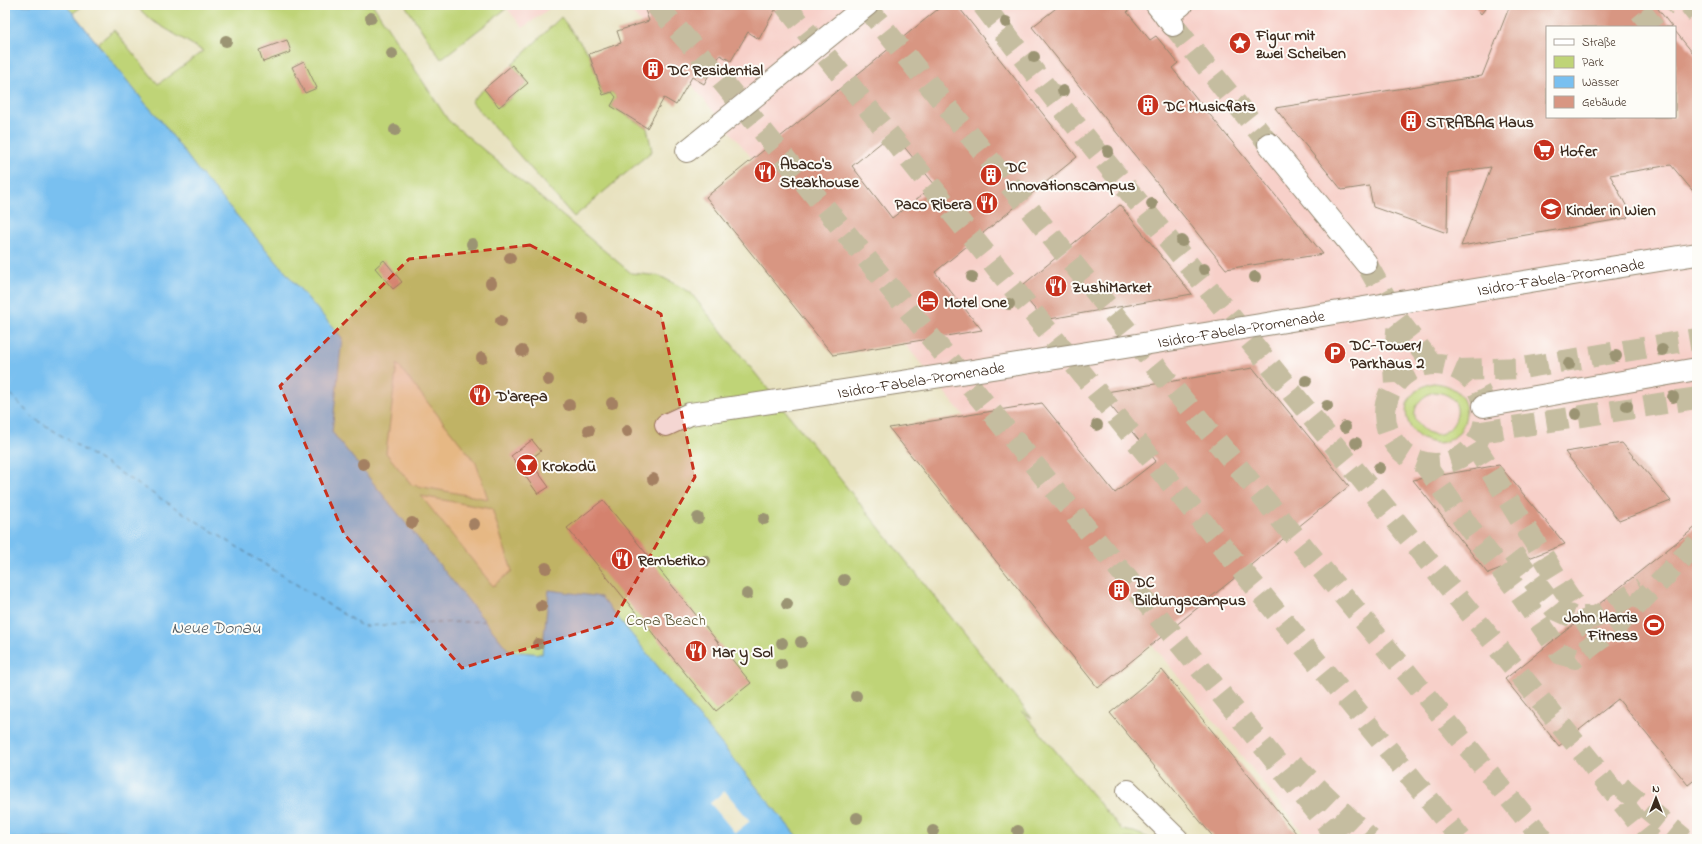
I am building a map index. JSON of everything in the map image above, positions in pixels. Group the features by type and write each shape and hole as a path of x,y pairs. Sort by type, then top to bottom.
{"street":[{"path":"687,151 866,5"},
{"path":"1269,144 1366,263"},
{"name":"Isidro-Fabela-Promenade","path":"666,425 690,414 1222,332 1385,304 1697,254"},
{"path":"1484,406 1697,369"},
{"path":"1128,791 1177,839"}],"highlighted area":[{"path":"530,245 661,314 695,477 612,623 462,668 344,534 280,386 409,259"}],"shaded area":[{"path":"504,5 554,5 523,28"},
{"path":"626,5 1697,5 1697,839 1308,839 1168,664"}],"green space":[{"path":"65,5 84,5 73,13"},
{"name":"Copa Beach","path":"135,5 373,5 448,120 631,273 660,276 690,292 1032,718 1022,711 1122,830 1134,832 1151,839 573,839 98,43 114,30 158,84 203,51 151,20"},
{"path":"405,5 504,5 507,8 441,59"},
{"path":"561,17 589,54 603,95 612,92 616,97 611,106 647,128 652,151 574,217 471,101 484,89 500,107 528,83 512,65"},
{"path":"1433,383 1450,387 1461,396 1465,407 1465,419 1460,431 1451,439 1439,443 1425,440 1416,434 1410,426 1406,411 1407,404 1414,393 1426,385","holes":["1434,392 1448,396 1455,403 1457,412 1455,421 1449,429 1441,434 1431,434 1417,422 1415,417 1417,406 1424,397"]}],"sand":[{"path":"397,364 476,463 488,499 412,485 386,453"},
{"path":"421,496 492,509 512,571 493,586"}],"water":[{"name":"Neue Donau","path":"5,5 65,5 159,118 197,169 342,338 332,432 509,651 542,654 549,590 601,597 799,839 5,839"}],"pier":[{"path":"725,791 750,821 735,833 710,803"}],"building":[{"name":"DC Residential","path":"660,5 794,5 787,17 775,10 759,39 748,32 731,61 720,55 704,84 692,77 676,105 664,98 647,128 611,106 616,97 612,92 603,95 589,54 621,43 617,31 649,21 645,10"},
{"name":"DC Innovationscampus","path":"943,5 957,5 1077,157 935,272 982,330 833,355 706,197","holes":["893,133 935,185 892,218 852,166"]},
{"name":"DC Musicflats","path":"1060,5 1131,5 1133,7 1127,12 1150,40 1156,36 1178,63 1172,68 1323,254 1226,269 1032,27"},
{"path":"1474,5 1488,5 1481,14"},
{"name":"STRABAG Haus","path":"1510,5 1655,5 1671,26 1546,26 1546,118 1676,118 1676,32 1697,58 1697,196 1671,165 1610,175 1629,211 1627,218 1461,246 1491,167 1448,173 1447,233 1373,207 1369,186 1342,190 1275,108 1482,76"},
{"path":"287,40 291,52 263,62 259,50"},
{"path":"304,61 317,88 305,93 292,67"},
{"path":"512,65 528,83 499,107 484,89"},
{"name":"DC Innovationscampus","path":"1120,205 1192,294 1044,320 1018,289"},
{"path":"384,260 402,282 393,289 375,268"},
{"name":"DC Bildungscampus","path":"1253,368 1349,486 1098,688 889,428 1042,403 1115,493 1156,461 1100,393"},
{"path":"532,440 541,451 529,460 549,487 538,494 511,456"},
{"path":"1622,443 1671,501 1619,521 1565,452"},
{"path":"1499,465 1565,544 1488,574 1413,480"},
{"path":"603,500 751,683 716,711 567,528"},
{"path":"1697,526 1697,778 1688,785 1618,699 1559,746 1505,679"},
{"path":"1162,670 1301,839 1215,839 1110,713"}],"ferry route":[{"path":"5,388 32,417 362,626 485,621"}],"tunnel":[{"path":"656,5 709,65 1339,839"},
{"path":"785,5 1121,422 1461,839"},
{"path":"865,5 1169,383 1543,839"},
{"path":"983,5 1057,102 1651,839"},
{"path":"1640,26 1666,5"},
{"path":"1690,5 1697,14"},
{"path":"1173,25 1269,144"},
{"path":"1366,263 1398,320 1432,364"},
{"path":"1395,383 1394,367 1398,320"},
{"path":"1460,370 1522,368 1697,339"},
{"path":"1435,364 1454,368 1470,379 1481,395 1485,414 1481,433 1470,449 1454,460 1435,464 1416,460 1400,449 1389,433 1385,414 1389,395 1400,379 1416,368 1435,364"},
{"path":"1481,432 1697,398"},
{"path":"1474,444 1561,585 1599,641"},
{"path":"1423,462 1477,539 1520,594 1561,654 1575,658 1615,628 1697,543"},
{"path":"1513,554 1555,609 1573,617 1596,617 1642,588"},
{"path":"1293,764 1370,839"},
{"path":"1621,787 1684,839"}],"place":[{"name":"Figur mit zwei Scheiben","path":"1240,43"},
{"name":"DC Residential","path":"653,69"},
{"name":"DC Musicflats","path":"1148,105"},
{"name":"STRABAG Haus","path":"1411,121"},
{"name":"Hofer","path":"1544,150"},
{"name":"Abaco's Steakhouse","path":"765,172"},
{"name":"DC Innovationscampus","path":"991,175"},
{"name":"Paco Ribera","path":"987,203"},
{"name":"Kinder in Wien","path":"1551,209"},
{"name":"ZushiMarket","path":"1056,286"},
{"name":"Motel One","path":"928,301"},
{"name":"DC-Tower1 Parkhaus 2","path":"1335,353"},
{"name":"D'arepa","path":"480,395"},
{"name":"Krokodü","path":"527,465"},
{"name":"Rembetiko","path":"622,559"},
{"name":"DC Bildungscampus","path":"1119,590"},
{"name":"John Harris Fitness","path":"1654,625"},
{"name":"Mar y Sol","path":"696,651"}]}
